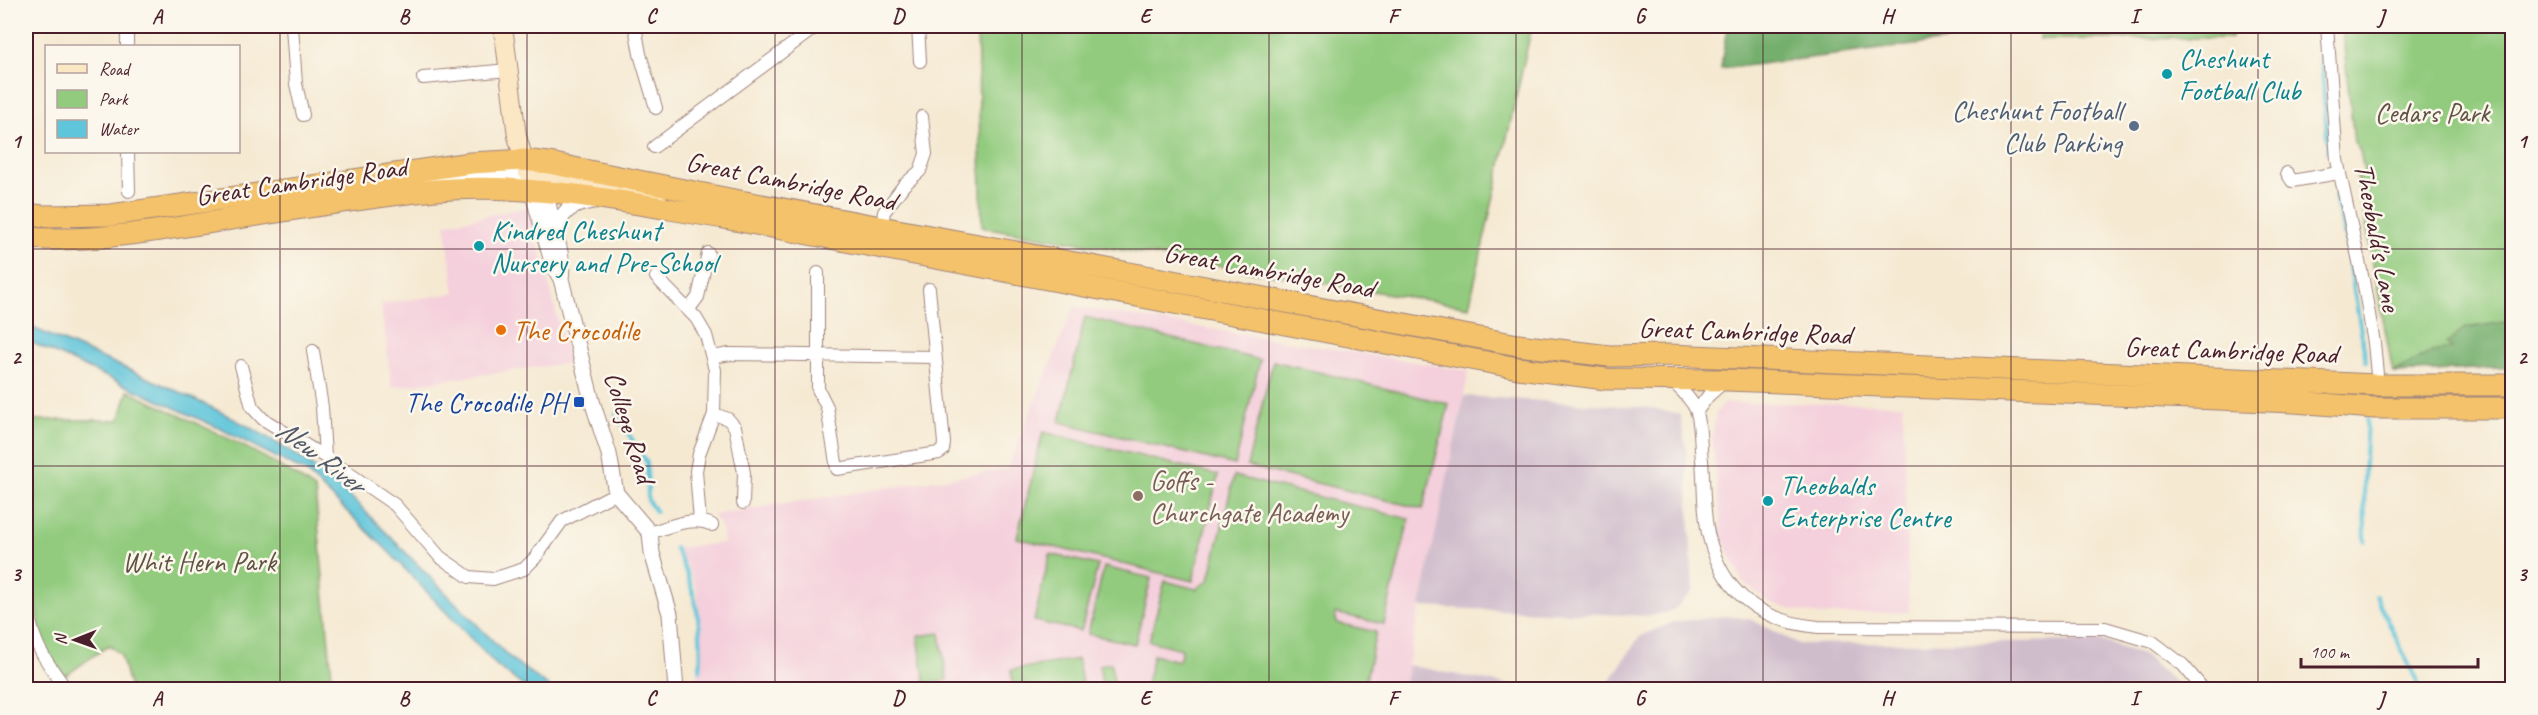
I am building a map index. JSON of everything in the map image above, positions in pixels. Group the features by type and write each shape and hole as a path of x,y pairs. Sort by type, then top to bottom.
{"highway":[{"name":"Great Cambridge Road","path":"26,214 111,215 471,163 534,176 882,226 1518,345 1609,356 1669,355 2378,385 2512,385"},
{"name":"Great Cambridge Road","path":"26,238 70,239 143,233 435,190 476,188 534,176 608,199 1518,368 1606,379 1726,380 2294,402 2375,408 2512,408"}],"main road":[{"name":"College Road","path":"503,26 515,117 524,131 534,176"},
{"path":"534,176 680,202 724,219"}],"street":[{"path":"127,26 128,45"},
{"path":"292,26 296,84 303,115"},
{"path":"635,26 640,54 656,108"},
{"path":"654,147 817,26"},
{"path":"918,26 920,61"},
{"name":"Theobald's Lane","path":"2327,26 2333,174 2363,280 2374,343 2378,385"},
{"path":"423,78 507,70"},
{"path":"882,226 884,212 904,184 920,171 926,154 922,117"},
{"path":"128,153 129,191"},
{"path":"2287,172 2292,181 2333,174"},
{"name":"College Road","path":"534,176 556,235 563,262 561,279"},
{"name":"College Road","path":"534,176 553,265 561,279 592,401 609,454 616,493 650,533"},
{"path":"556,235 561,216 570,207 608,199"},
{"path":"689,309 698,297 708,253"},
{"path":"818,273 818,389 827,407 837,469 939,453 943,450 929,289"},
{"path":"656,277 689,309 706,335 713,357 716,381 714,414 699,454 696,471 706,523 669,527 650,533 652,553 670,614 676,690"},
{"path":"313,351 322,407 325,457"},
{"path":"713,357 730,354 935,357"},
{"path":"241,366 252,407 262,419 325,457 395,506 446,562 469,577 482,580 503,578 524,569 562,521 616,493"},
{"path":"1669,378 1686,394 1697,411 1708,532 1716,560 1731,586 1750,605 1772,617 1799,625 1818,627 2105,628 2154,642 2183,665 2204,690"},
{"path":"1697,411 1708,396 1726,380"},
{"path":"714,414 728,419 735,427 744,473 743,503"},
{"path":"26,594 31,632 38,650 67,690"}],"shaded area":[{"path":"529,207 569,363 392,387 381,304 455,293 445,224"},
{"name":"Goffs - Churchgate Academy","path":"1074,307 1469,371 1403,689 693,688 702,657 697,590 677,548 724,543 722,527 712,515 1007,469"},
{"path":"1464,396 1652,408 1680,415 1686,448 1693,591 1673,610 1652,616 1420,607"},
{"name":"Theobalds Enterprise Centre","path":"1726,403 1903,404 1909,612 1820,615 1785,608 1767,601 1742,581 1722,538 1712,436 1716,413"},
{"path":"1726,616 1750,619 1799,644 2102,641 2145,656 2183,689 1590,689 1610,681 1640,636 1674,622"},
{"path":"1408,665 1528,689 1404,689"}],"green space":[{"path":"977,26 1532,26 1469,307 982,227"},
{"path":"1606,26 1688,26 1687,33"},
{"path":"1727,26 1949,26 1953,40 1721,69"},
{"path":"2039,26 2231,26 2231,38 2039,39"},
{"name":"Cedars Park","path":"2342,26 2512,26 2512,367 2393,373 2357,176 2364,171 2360,151 2354,143"},
{"path":"1085,317 1260,360 1235,465 1060,422"},
{"path":"2512,321 2512,367 2393,373 2428,353 2452,348 2446,343 2466,328"},
{"path":"1273,361 1449,404 1423,509 1247,466"},
{"name":"Whit Hern Park","path":"128,391 247,448 315,489 333,689 130,689 121,655 109,645 65,676 41,646 26,529 26,420 119,420"},
{"path":"1043,432 1218,475 1193,581 1017,538"},
{"path":"1234,476 1409,519 1384,624 1335,613 1337,623 1376,632 1364,689 1333,683 1331,690 1145,689 1153,655 1179,661 1182,649 1149,641 1165,581 1196,589 1209,580"},
{"path":"1050,554 1098,565 1081,631 1034,621"},
{"path":"1104,567 1151,578 1135,644 1088,634"},
{"path":"940,633 947,680 925,684 918,636"},
{"path":"1078,659 1083,689 1014,689 1011,670"},
{"path":"1111,663 1115,689 1103,689 1099,665"}],"water":[{"path":"26,325 190,397 269,438 307,462 343,489 510,658 552,689 527,689 496,665 386,549 307,473 221,429 26,340"}],"waterway":[{"path":"2319,26 2328,151"},
{"path":"2335,196 2345,236 2366,361"},
{"path":"616,414 647,463 648,501 656,512"},
{"path":"2365,541 2364,479 2367,418"},
{"path":"675,548 688,577 696,607 699,622 700,670"},
{"path":"2376,596 2421,690"}],"place":[{"name":"Cheshunt Football Club","path":"2167,74"},
{"name":"Cheshunt Football Club Parking","path":"2134,126"},
{"name":"Kindred Cheshunt Nursery and Pre-School","path":"479,246"},
{"name":"The Crocodile","path":"501,330"},
{"name":"The Crocodile PH","path":"579,402"},
{"name":"Goffs - Churchgate Academy","path":"1138,496"},
{"name":"Theobalds Enterprise Centre","path":"1768,501"}],"water label":[{"name":"New River","path":"321,456"}]}
